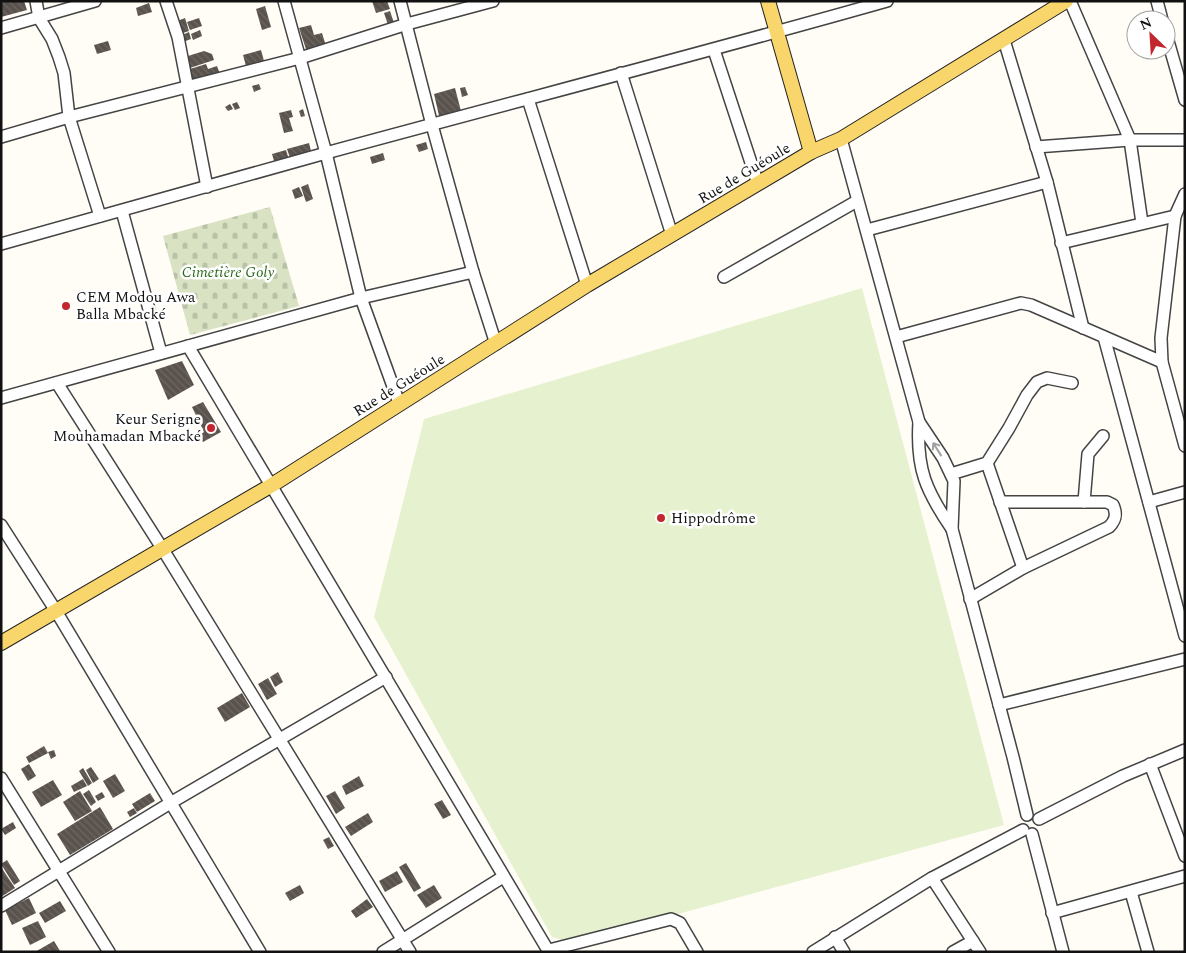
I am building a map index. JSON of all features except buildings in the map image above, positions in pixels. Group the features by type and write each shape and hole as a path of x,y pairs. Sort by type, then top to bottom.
{"main road":[{"path":"768,1 811,152"},
{"name":"Rue de Guéoule","path":"1,642 272,485 587,286 811,152 841,139 1066,1"}],"street":[{"path":"36,1 39,18 52,39 64,73 69,117 100,216"},
{"path":"1,28 95,1"},
{"path":"166,1 178,37 207,187"},
{"path":"284,1 326,153 361,298 399,403"},
{"path":"400,1 473,272 496,344"},
{"path":"1,137 69,117 300,58 407,24 493,1"},
{"path":"1,244 326,153 621,73 714,50 887,1"},
{"path":"1070,1 1130,140 1142,224"},
{"path":"1004,40 1047,182 1083,328"},
{"path":"714,50 758,184"},
{"path":"1173,60 1185,100"},
{"path":"621,73 672,236"},
{"path":"528,99 587,286"},
{"path":"841,139 919,422 918,446 923,475 934,502 952,529"},
{"path":"1036,146 1130,140 1185,140"},
{"path":"867,230 1047,182"},
{"path":"1185,194 1175,216 1161,338 1162,362 1185,446"},
{"path":"724,276 857,201"},
{"path":"122,211 162,353"},
{"path":"1061,243 1175,216"},
{"path":"1,398 361,298 473,272"},
{"path":"896,337 1021,303 1031,305 1162,362"},
{"path":"1104,337 1185,636"},
{"path":"188,346 549,951 671,919 680,923 697,952"},
{"path":"951,474 988,463 1027,395 1037,382 1047,378 1072,383"},
{"path":"57,383 162,548 410,952"},
{"path":"919,422 954,481 952,529 1027,815"},
{"path":"1084,502 1088,454 1103,436"},
{"path":"988,463 1023,568"},
{"path":"1149,502 1185,492"},
{"path":"970,599 1023,568 1109,527 1115,521 1116,512 1113,505 1107,502 1000,502"},
{"path":"1,524 56,610 260,952"},
{"path":"999,705 1185,659"},
{"path":"1,906 172,802 386,677"},
{"path":"1039,819 1150,764 1185,750"},
{"path":"1150,764 1185,856"},
{"path":"1,778 109,952"},
{"path":"1039,819 1034,815 1027,815 1021,822 1027,832 1063,952"},
{"path":"813,952 932,878 1039,828 1039,819"},
{"path":"383,952 503,876"},
{"path":"1052,913 1185,876"},
{"path":"932,878 980,952"},
{"path":"1130,892 1148,952"},
{"path":"835,937 844,952"},
{"path":"953,952 973,940"}],"green space":[{"name":"Cimetière Goly","path":"270,207 299,306 190,335 163,236"},
{"name":"Hippodrôme","path":"862,288 1004,825 572,943 552,937 374,617 424,419"}],"place":[{"name":"CEM Modou Awa Balla Mbacké","path":"66,306"},
{"name":"Keur Serigne Mouhamadan Mbacké","path":"211,428"},
{"name":"Hippodrôme","path":"661,518"}]}
